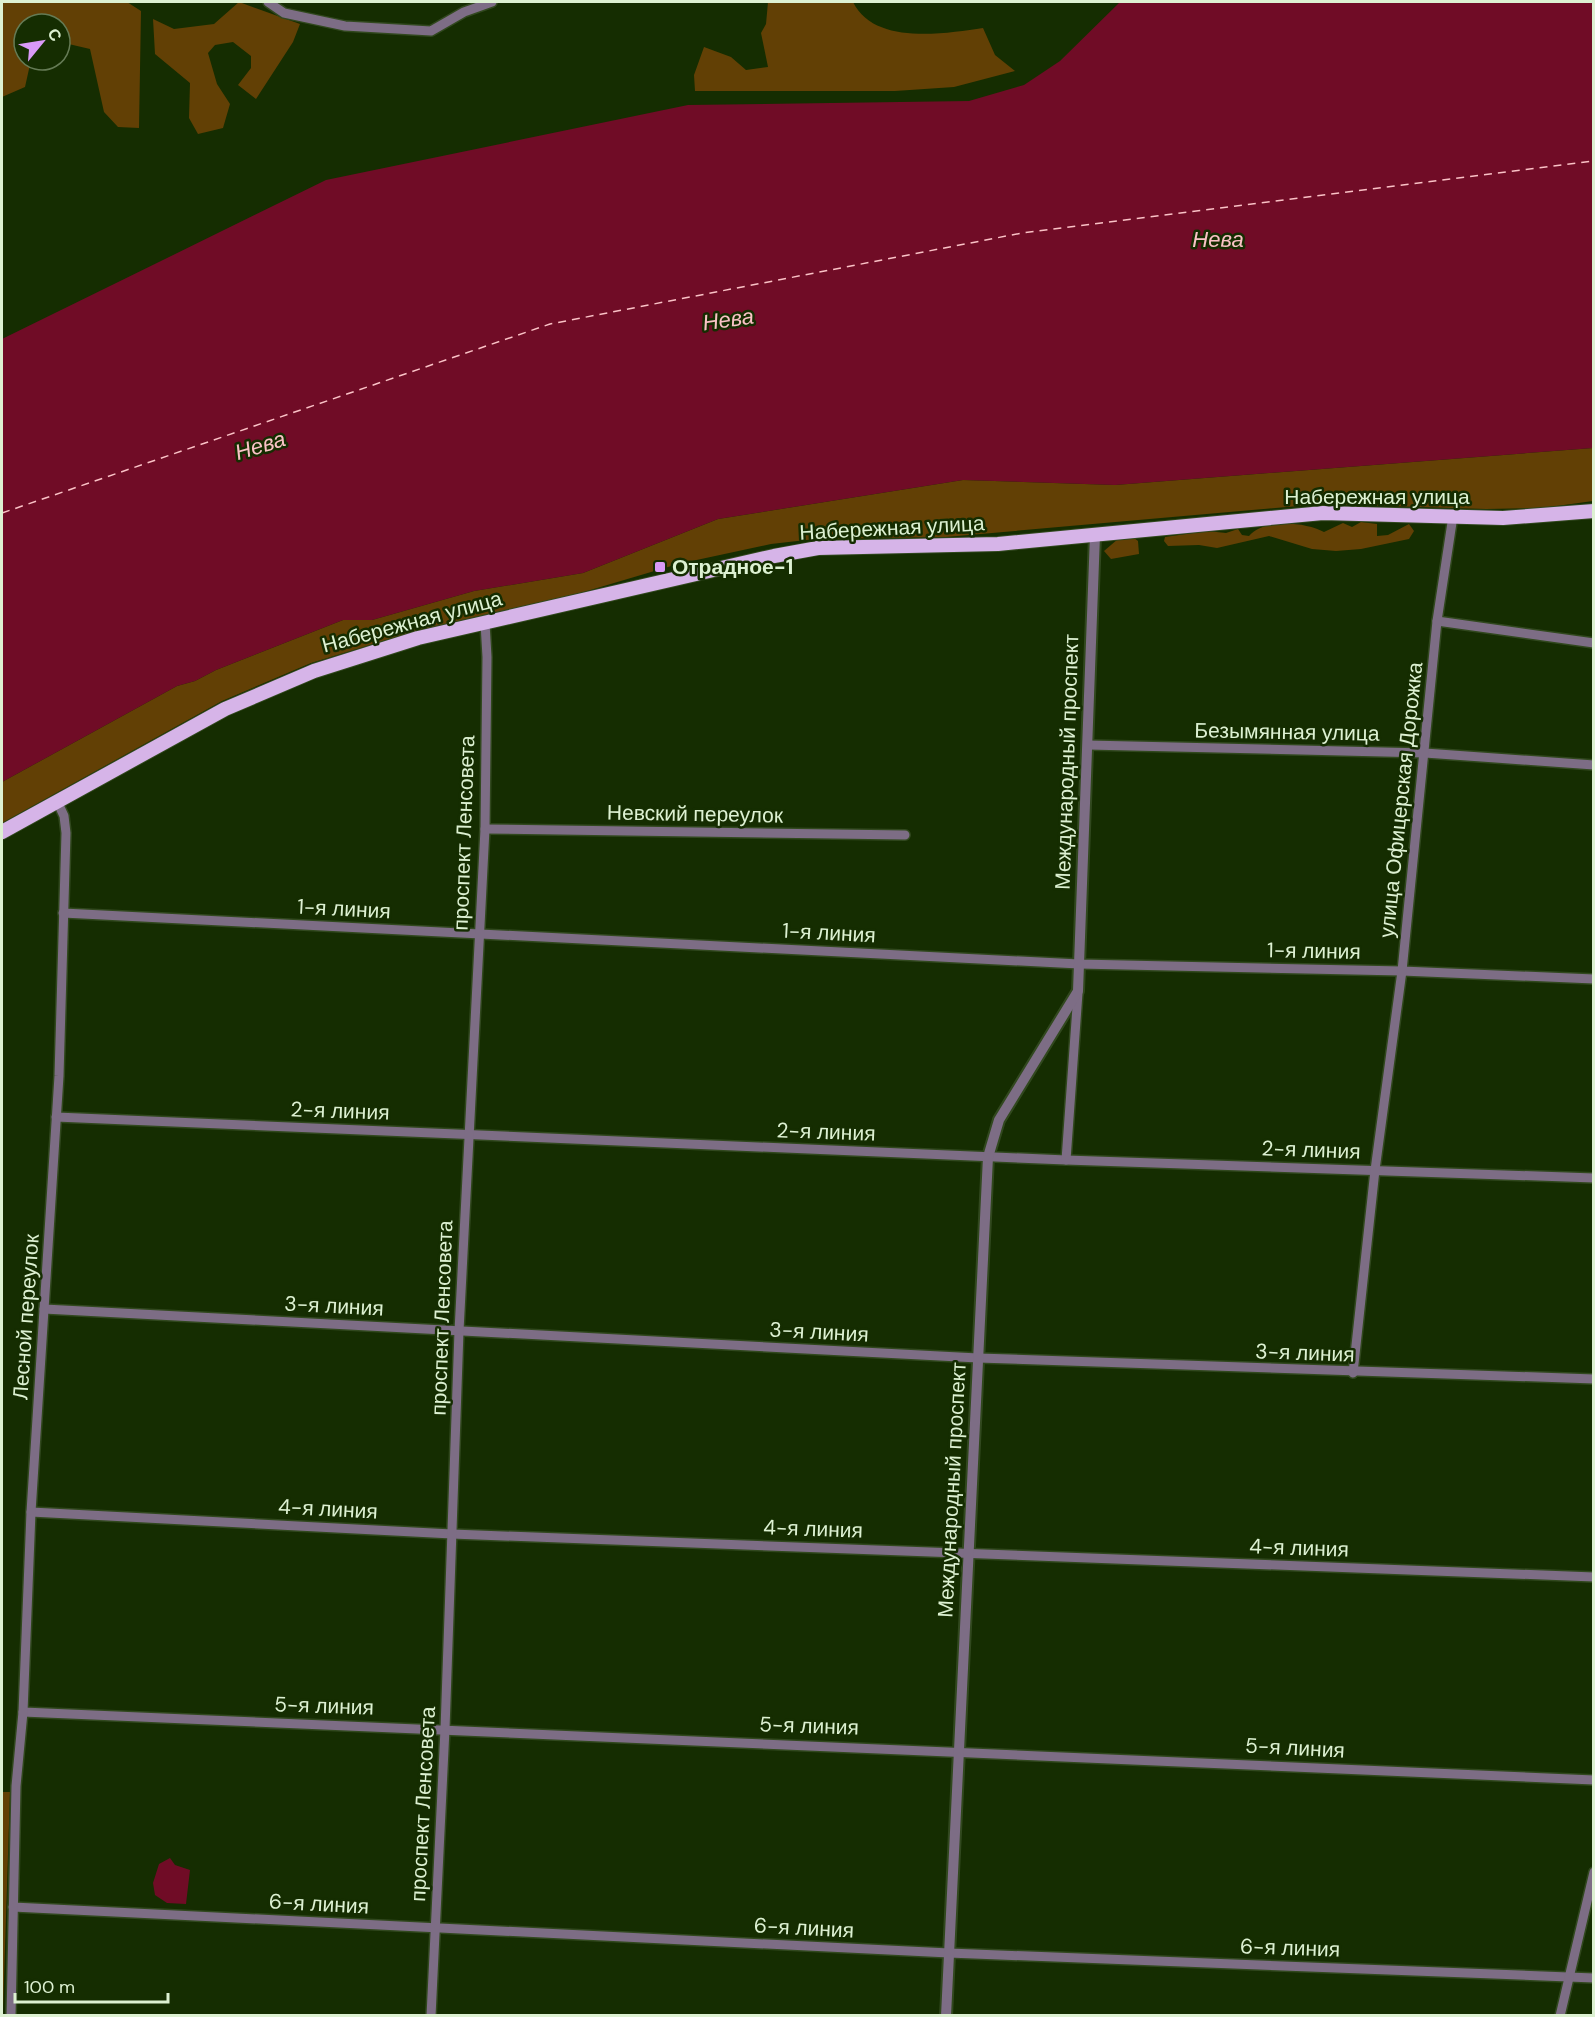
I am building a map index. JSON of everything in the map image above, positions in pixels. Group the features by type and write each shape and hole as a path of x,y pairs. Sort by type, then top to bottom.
{"main road":[{"name":"Набережная улица","path":"2,832 189,728 268,689 361,655 676,578 818,548 941,547 1323,513 1503,518 1593,511"}],"street":[{"path":"268,2 284,13 345,26 430,32 464,12 492,2"},
{"name":"улица Офицерская Дорожка","path":"1353,1373 1375,1170 1402,971 1437,621 1453,516"},
{"name":"Международный проспект","path":"1065,1160 1078,991 1095,535"},
{"path":"1437,621 1593,643"},
{"name":"проспект Ленсовета","path":"431,2016 445,1729 459,1331 484,829 487,657 485,623"},
{"name":"Безымянная улица","path":"1088,745 1425,753 1593,765"},
{"name":"Лесной переулок","path":"11,2016 16,1786 23,1712 32,1512 56,1117 66,833 64,816 57,801"},
{"name":"Невский переулок","path":"484,829 905,835"},
{"name":"1-я линия","path":"63,912 1079,963 1402,971 1593,979"},
{"name":"Международный проспект","path":"946,2016 988,1157 999,1120 1078,991"},
{"name":"2-я линия","path":"56,1117 988,1157 1593,1178"},
{"name":"3-я линия","path":"44,1309 978,1358 1353,1373 1593,1379"},
{"name":"4-я линия","path":"32,1512 452,1534 1593,1577"},
{"name":"5-я линия","path":"23,1712 959,1750 1593,1780"},
{"path":"1560,2016 1593,1872"},
{"name":"6-я линия","path":"14,1907 949,1953 1593,1978"}],"shaded area":[{"path":"2,2 127,2 141,11 139,128 118,127 104,112 90,49 72,45 72,12 12,12 12,72 28,72 25,87 2,97"},
{"path":"239,2 300,24 293,42 256,99 238,85 251,68 251,56 233,42 215,45 208,53 217,84 230,104 223,128 198,134 189,118 190,83 155,54 153,19 174,29 214,24"},
{"path":"768,2 853,2 863,16 893,31 930,34 983,28 995,55 1015,71 954,87 895,91 695,91 694,75 704,47 731,57 746,70 768,67 761,33 766,24"},
{"path":"1593,448 1593,501 1542,508 1486,509 1321,504 946,537 815,539 771,544 678,564 577,594 416,631 311,663 222,701 2,823 2,782 177,686 195,681 216,670 343,620 372,620 474,591 583,573 718,519 963,480 1115,485"},
{"path":"1361,522 1377,524 1377,536 1388,535 1409,524 1414,531 1409,539 1361,549 1336,551 1312,549 1269,536 1217,548 1199,545 1168,546 1164,541 1165,537 1207,531 1226,533 1238,529 1242,535 1249,536 1265,526 1285,523 1307,526 1324,532 1343,523 1352,527"},
{"path":"1134,538 1138,541 1139,554 1111,559 1104,551 1118,539"},
{"path":"2,1792 10,1792 3,2010 2,2010"}],"water":[{"name":"Нева","path":"1120,2 1593,2 1593,448 1115,485 963,480 718,519 583,573 474,591 372,620 343,620 216,670 195,681 177,686 2,782 2,339 326,180 688,105 969,101 1024,85 1060,61"},
{"path":"170,1858 175,1865 190,1870 186,1904 167,1903 155,1895 153,1883 159,1864"}],"ferry route":[{"path":"2,513 550,324 1022,233 1594,161"}],"place":[{"name":"Отрадное-1","path":"660,567"}]}
